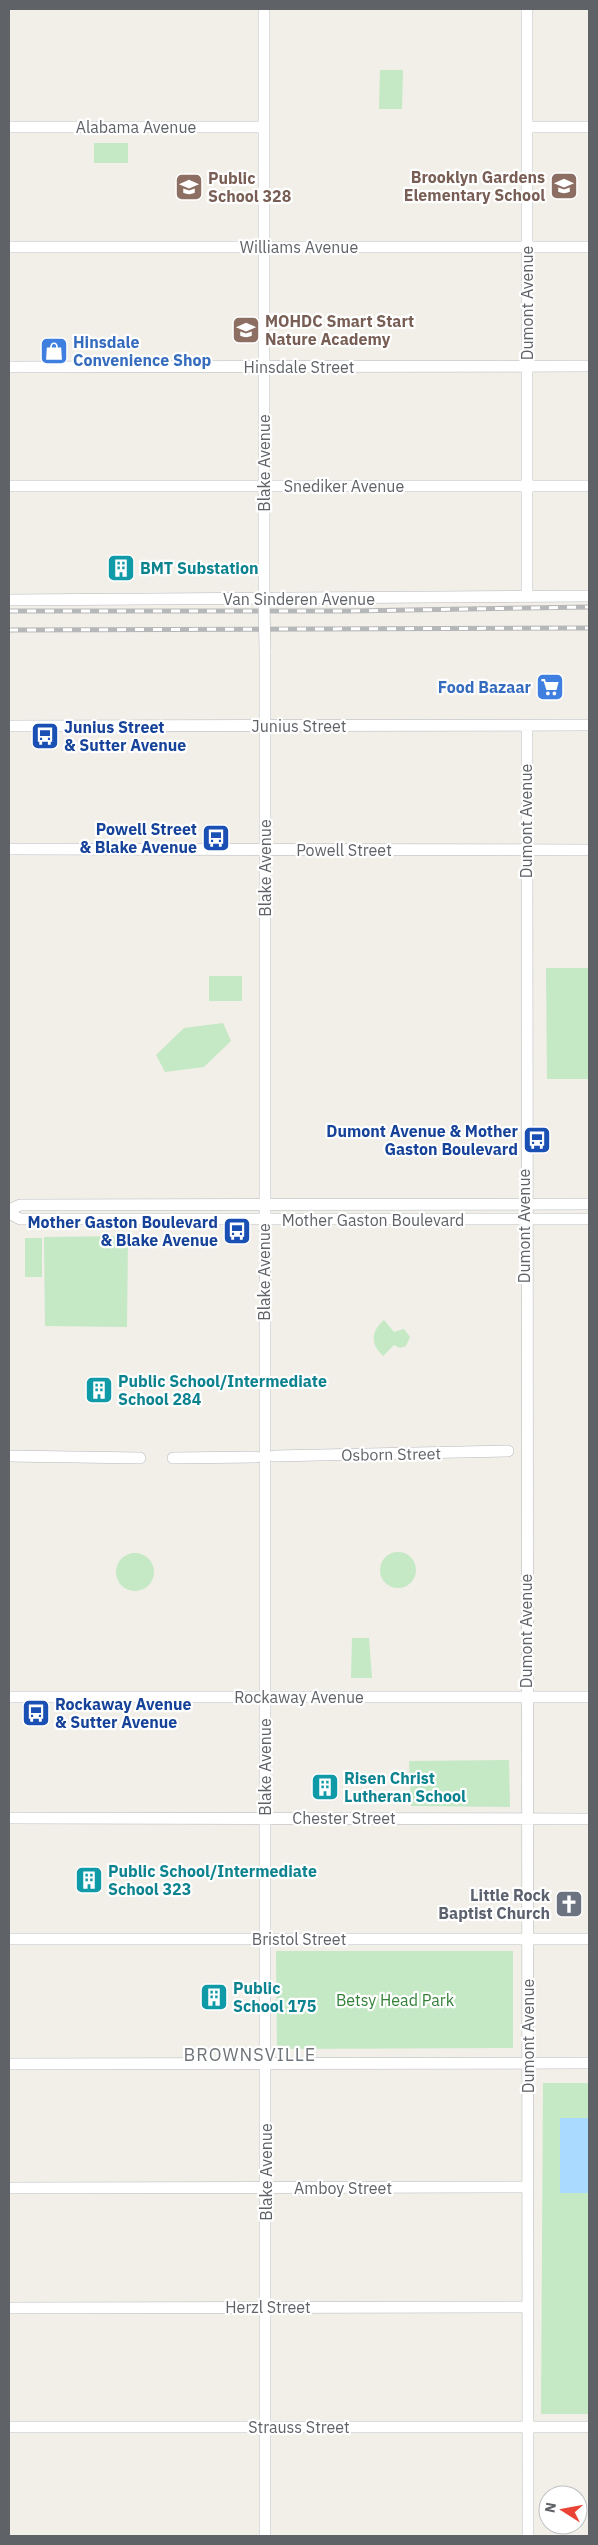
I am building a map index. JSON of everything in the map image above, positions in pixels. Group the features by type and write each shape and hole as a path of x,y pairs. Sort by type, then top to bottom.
{"street":[{"name":"Blake Avenue","path":"264,9 265,2536"},
{"name":"Dumont Avenue","path":"527,9 527,597"},
{"name":"Alabama Avenue","path":"9,127 264,127"},
{"path":"528,127 589,127"},
{"name":"Williams Avenue","path":"9,247 589,246"},
{"name":"Hinsdale Street","path":"9,366 589,366"},
{"name":"Snediker Avenue","path":"9,486 589,486"},
{"name":"Van Sinderen Avenue","path":"9,600 264,602 589,596"},
{"name":"Dumont Avenue","path":"527,725 524,1219 528,1819 528,2536"},
{"name":"Junius Street","path":"9,726 589,725"},
{"name":"Powell Street","path":"9,849 589,850"},
{"name":"Mother Gaston Boulevard","path":"9,1210 20,1205 589,1204"},
{"name":"Mother Gaston Boulevard","path":"9,1214 20,1219 589,1219"},
{"name":"Osborn Street","path":"274,1456 508,1452"},
{"path":"9,1456 140,1458"},
{"path":"173,1458 256,1458"},
{"name":"Rockaway Avenue","path":"9,1697 589,1697"},
{"name":"Chester Street","path":"9,1818 589,1819"},
{"name":"Bristol Street","path":"9,1939 589,1939"},
{"path":"9,2064 589,2063"},
{"name":"Amboy Street","path":"9,2188 528,2188"},
{"name":"Herzl Street","path":"9,2308 528,2307"},
{"name":"Strauss Street","path":"9,2427 589,2427"}],"green space":[{"path":"380,70 403,70 402,109 379,109"},
{"path":"94,143 128,143 128,163 94,163"},
{"path":"546,968 589,968 589,1079 547,1079"},
{"path":"209,976 242,976 242,1001 209,1001"},
{"path":"223,1023 231,1041 204,1067 165,1072 156,1055 184,1028"},
{"path":"128,1236 127,1327 45,1326 44,1237"},
{"path":"25,1238 42,1238 42,1277 25,1277"},
{"path":"384,1320 394,1332 404,1329 410,1337 406,1346 400,1348 394,1345 383,1356 376,1347 374,1338 377,1329"},
{"path":"398,1552 405,1553 411,1557 415,1563 415,1577 411,1583 405,1587 398,1588 391,1587 385,1583 381,1577 380,1570 381,1563 385,1557 391,1553"},
{"path":"135,1553 148,1559 154,1572 148,1585 135,1591 122,1585 116,1572 122,1559"},
{"path":"352,1638 369,1638 372,1678 351,1678"},
{"path":"509,1760 510,1807 411,1806 409,1761"},
{"name":"Betsy Head Park","path":"276,1951 513,1951 513,2048 277,2049"},
{"path":"543,2083 589,2083 589,2414 541,2414"}],"water":[{"path":"560,2118 589,2118 589,2193 560,2193"}],"railway":[{"path":"9,611 350,611 589,607"},
{"path":"9,630 589,628"}],"place":[{"name":"Brooklyn Gardens Elementary School","path":"564,186"},
{"name":"Public School 328","path":"189,187"},
{"name":"MOHDC Smart Start Nature Academy","path":"246,330"},
{"name":"Hinsdale Convenience Shop","path":"54,351"},
{"name":"BMT Substation","path":"121,568"},
{"name":"Food Bazaar","path":"550,687"},
{"name":"Junius Street & Sutter Avenue","path":"45,736"},
{"name":"Powell Street & Blake Avenue","path":"216,838"},
{"name":"Dumont Avenue & Mother Gaston Boulevard","path":"537,1140"},
{"name":"Mother Gaston Boulevard & Blake Avenue","path":"237,1231"},
{"name":"Public School/Intermediate School 284","path":"99,1390"},
{"name":"Rockaway Avenue & Sutter Avenue","path":"36,1713"},
{"name":"Risen Christ Lutheran School","path":"325,1787"},
{"name":"Public School/Intermediate School 323","path":"89,1880"},
{"name":"Little Rock Baptist Church","path":"569,1904"},
{"name":"Public School 175","path":"214,1997"}],"district":[{"name":"BROWNSVILLE","path":"250,2055"}]}
